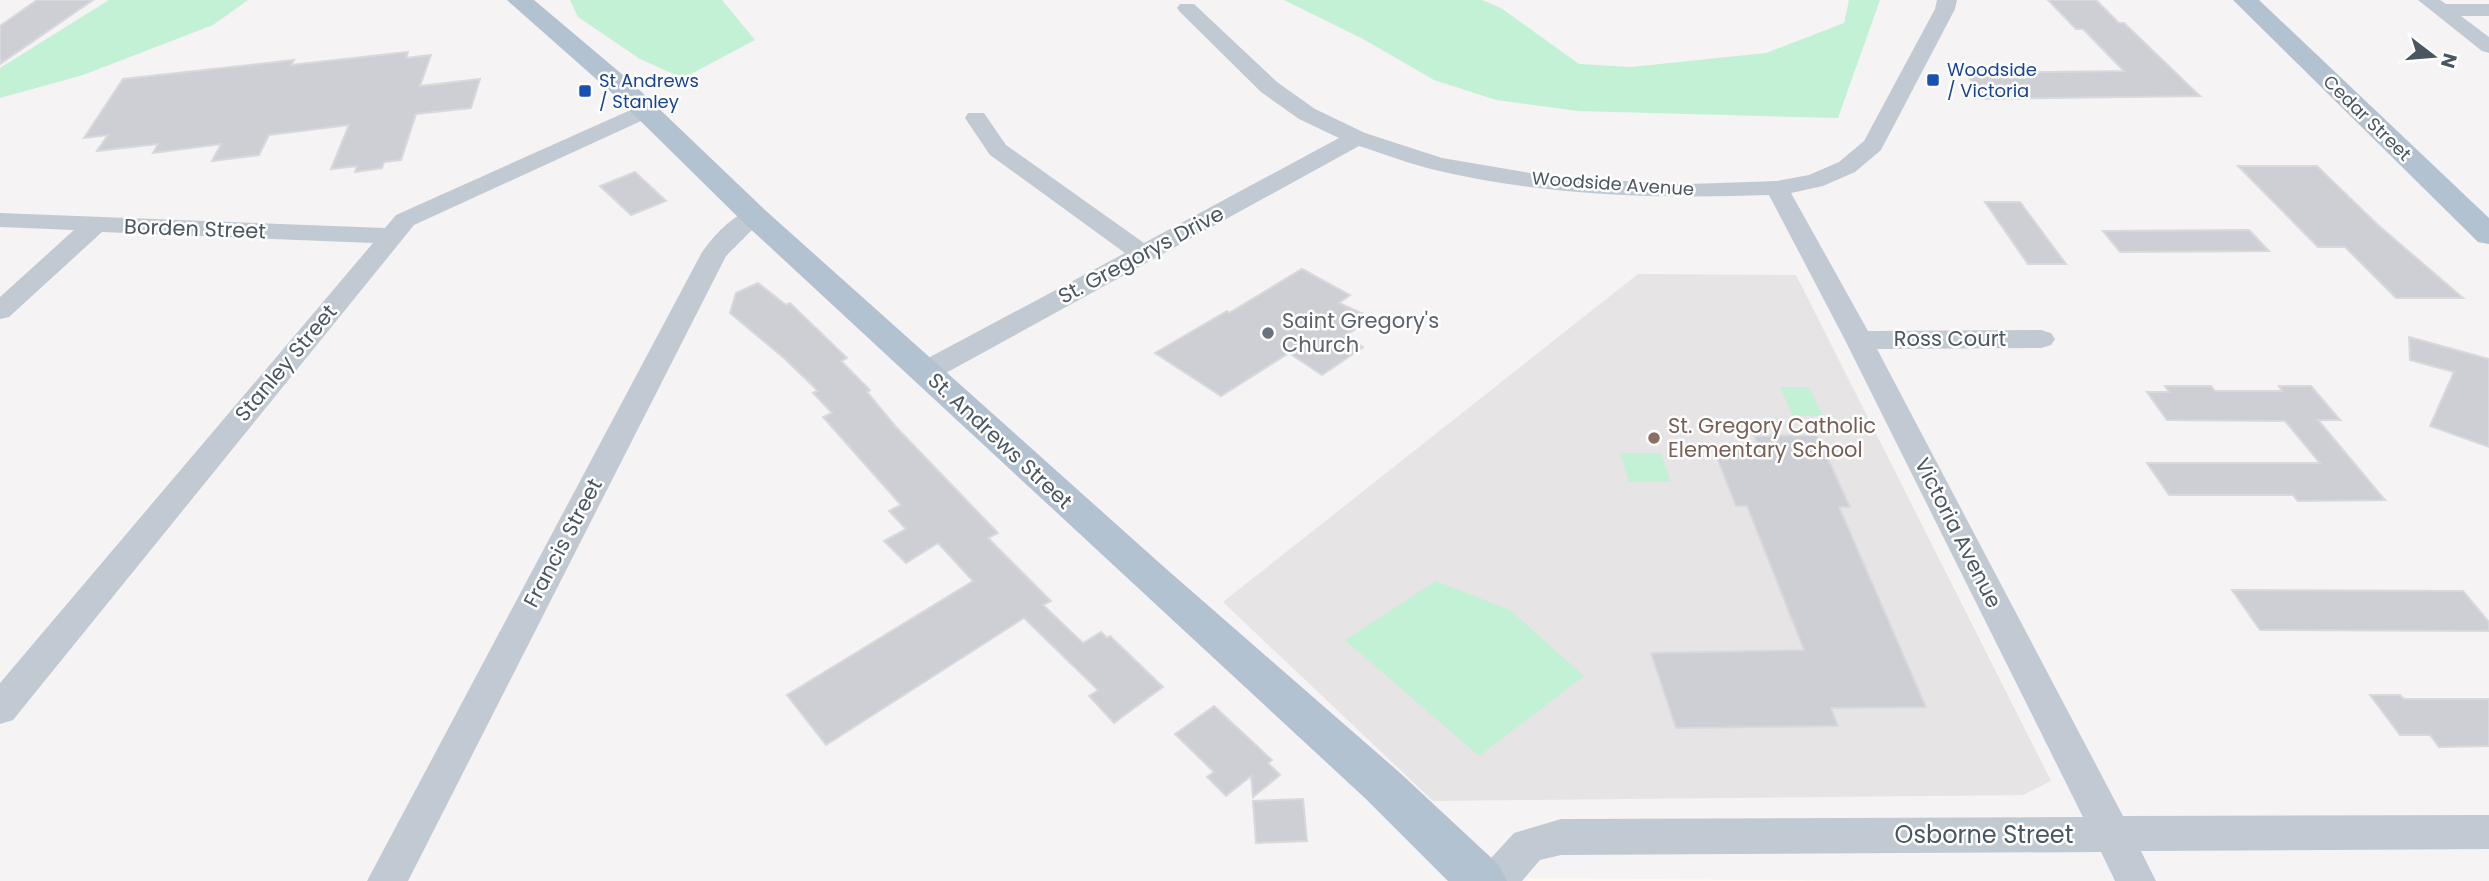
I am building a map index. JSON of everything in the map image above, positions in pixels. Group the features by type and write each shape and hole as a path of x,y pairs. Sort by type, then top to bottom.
{"main road":[{"name":"St. Andrews Street","path":"519,0 621,87 754,216 1141,570 1383,786 1482,881"},
{"name":"Cedar Street","path":"2245,0 2489,235"}],"street":[{"name":"Woodside Avenue","path":"1187,8 1269,87 1307,114 1357,138 1438,164 1560,185 1690,191 1777,188 1815,181 1847,167 1873,145 1945,9 1947,0"},
{"path":"2435,5 2489,10"},
{"path":"2435,5 2489,47"},
{"name":"Stanley Street","path":"0,709 405,220 644,111"},
{"path":"976,118 998,150 1143,254"},
{"name":"St. Gregorys Drive","path":"925,372 1357,138"},
{"name":"Victoria Avenue","path":"1777,188 1859,340 2136,881"},
{"name":"Francis Street","path":"387,881 714,254 729,236 754,216"},
{"name":"Borden Street","path":"0,220 391,236"},
{"path":"0,311 95,225"},
{"name":"Ross Court","path":"1859,340 2041,339"},
{"name":"Osborne Street","path":"1496,881 1528,846 1561,837 2489,832"}],"shaded area":[{"name":"St. Gregory Catholic Elementary School","path":"1638,274 1796,275 2051,781 2023,795 1433,801 1223,602"},
{"path":"1525,878 1893,881 1528,881"}],"green space":[{"path":"109,0 248,0 213,25 83,75 0,98 0,68"},
{"path":"570,0 722,0 755,40 689,75 676,75 640,59 578,17"},
{"path":"1284,0 1482,0 1501,8 1579,64 1631,67 1766,53 1844,23 1849,0 1880,0 1838,118 1578,111 1496,100 1434,80 1363,39"},
{"path":"1780,387 1809,387 1823,416 1793,416"},
{"path":"1620,453 1661,453 1671,482 1629,482"},
{"path":"1436,581 1510,610 1584,676 1479,756 1345,640"}],"building":[{"path":"37,0 93,0 0,64 0,26"},
{"path":"2048,0 2096,0 2200,96 1985,99 1965,73 2124,71 2083,29 2076,29"},
{"path":"408,52 406,58 431,55 420,86 480,79 471,108 416,114 401,160 384,162 382,168 355,172 357,166 331,169 349,125 269,135 259,155 212,161 221,144 153,153 158,144 97,151 108,135 84,138 123,79 294,60 291,65"},
{"path":"2238,166 2317,166 2378,225 2463,298 2396,298 2345,247 2318,247"},
{"path":"635,172 666,201 631,215 600,186"},
{"path":"1985,202 2020,202 2066,264 2028,264"},
{"path":"2249,230 2269,251 2120,252 2103,231"},
{"name":"Saint Gregory's Church","path":"1302,269 1350,295 1339,303 1372,318 1345,336 1363,347 1322,375 1289,353 1221,396 1155,353 1227,311 1229,313"},
{"path":"758,283 786,305 790,303 847,358 841,361 870,390 867,392 896,427 998,533 988,538 1051,601 1043,605 1083,643 1101,632 1107,638 1110,636 1163,687 1114,723 1089,696 1098,690 1024,618 826,745 787,695 973,581 938,543 906,563 884,541 906,529 889,511 901,505 823,417 832,413 813,393 818,391 730,313 736,293"},
{"path":"2409,337 2489,359 2489,447 2430,426 2454,372 2410,360"},
{"path":"2165,386 2211,386 2215,391 2282,391 2279,386 2311,386 2340,420 2318,420 2385,500 2298,501 2293,495 2169,495 2147,463 2320,463 2285,421 2167,420 2147,392 2169,392"},
{"path":"1817,435 1850,507 1839,507 1926,707 1831,708 1838,726 1676,728 1651,653 1804,650 1747,506 1736,506 1714,450 1761,451 1754,436"},
{"path":"2232,590 2463,591 2489,622 2489,631 2260,630"},
{"path":"2370,695 2400,695 2404,699 2489,699 2489,746 2439,747 2430,735 2400,735"},
{"path":"1214,706 1272,760 1268,763 1280,775 1253,797 1251,776 1226,796 1207,777 1214,772 1175,734"},
{"path":"1303,799 1307,841 1256,843 1253,801"}],"place":[{"name":"Woodside / Victoria","path":"1933,80"},
{"name":"St Andrews / Stanley","path":"585,91"},
{"name":"Saint Gregory's Church","path":"1268,333"},
{"name":"St. Gregory Catholic Elementary School","path":"1654,438"}]}
